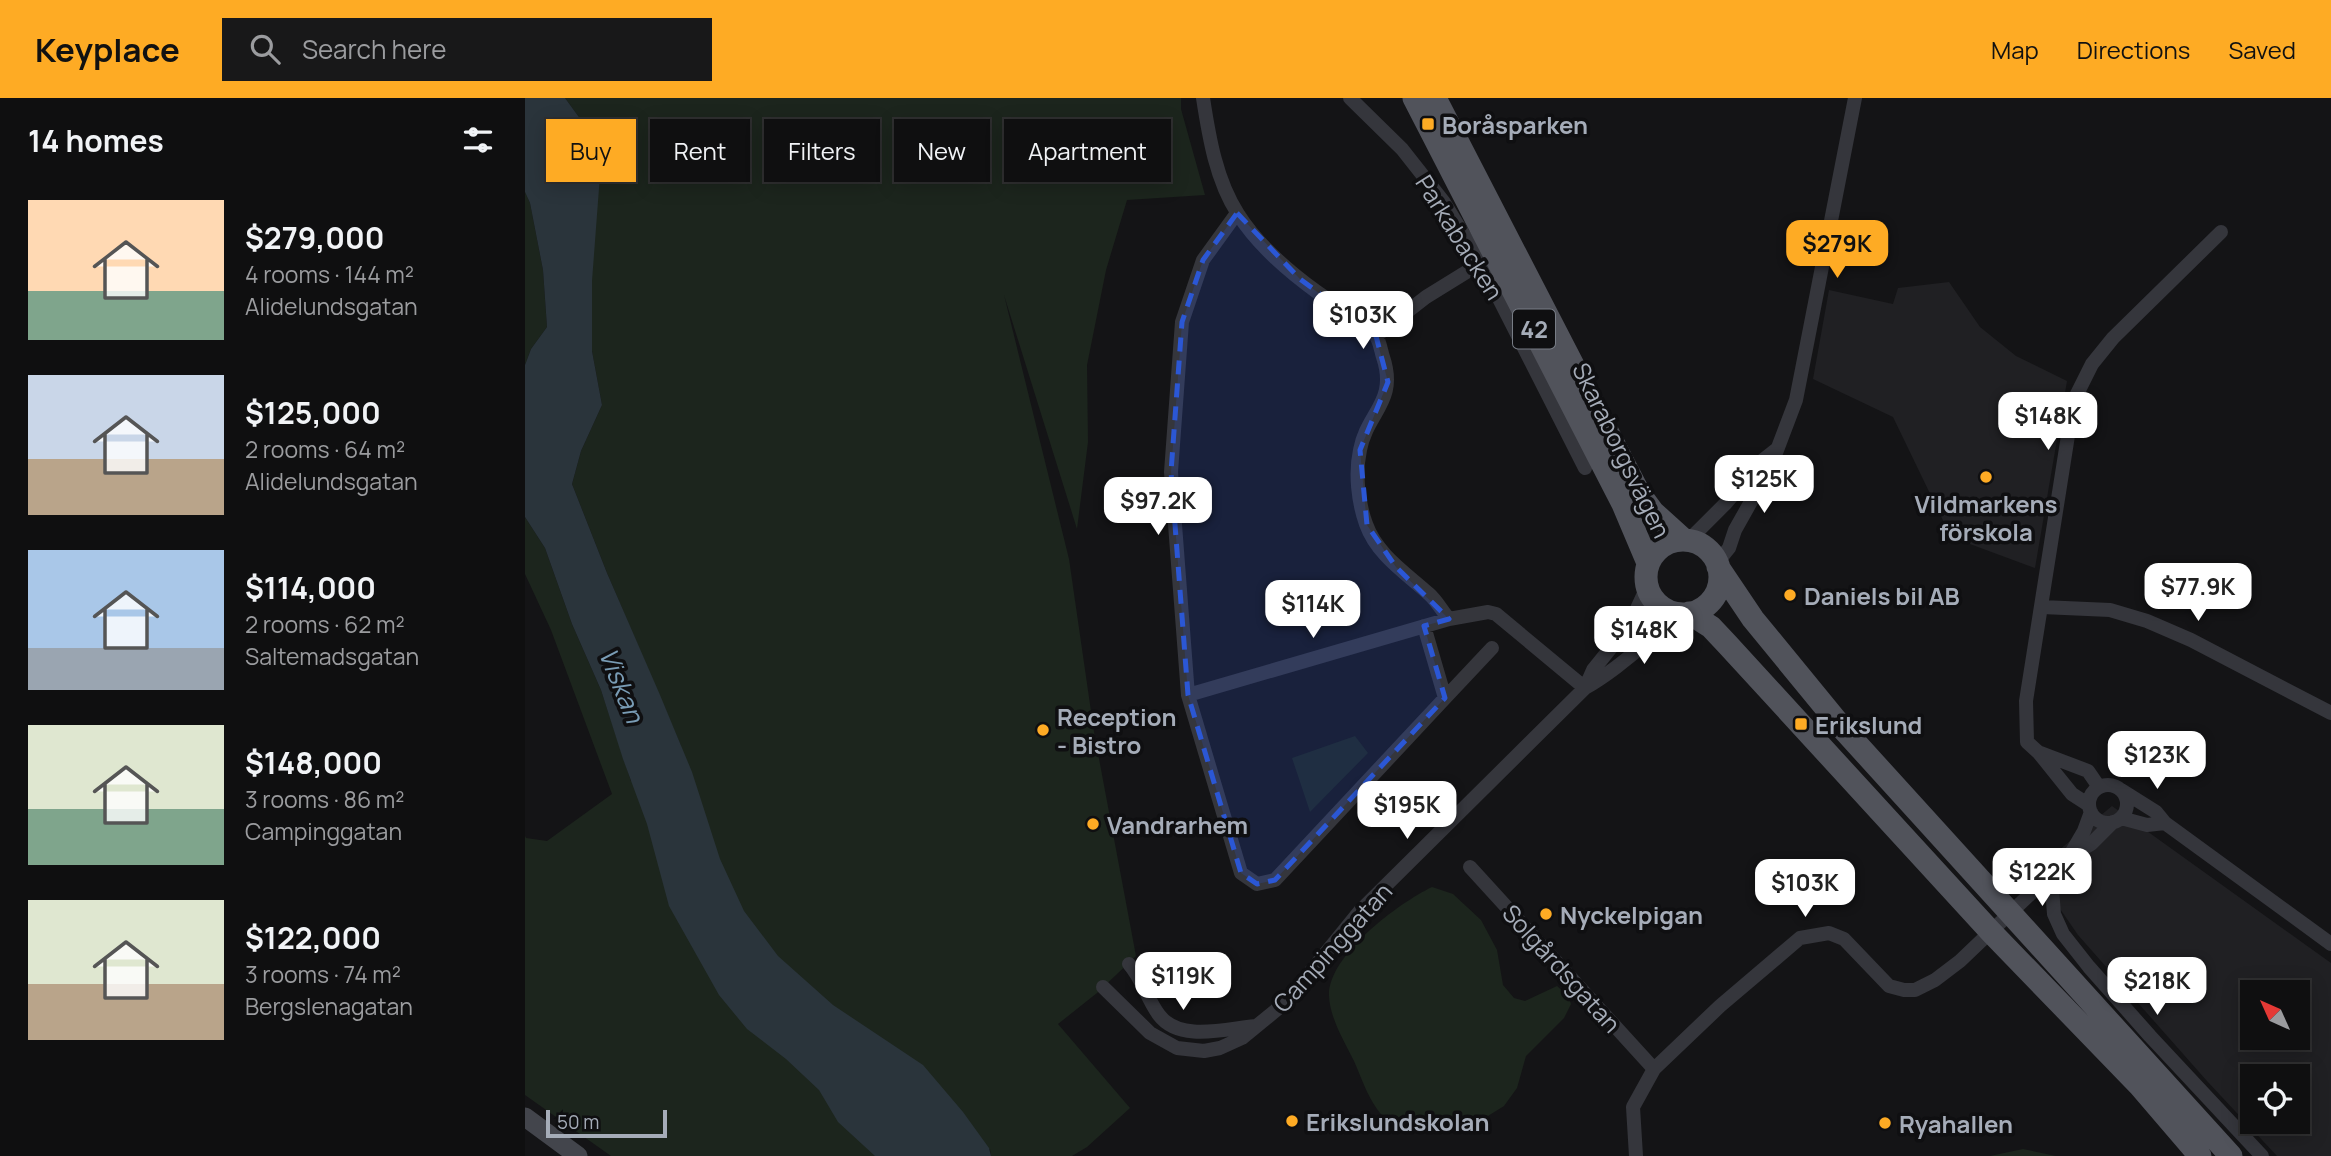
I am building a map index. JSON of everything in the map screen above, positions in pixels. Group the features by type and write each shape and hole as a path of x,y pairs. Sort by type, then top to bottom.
{"main road":[{"name":"Skaraborgsvägen","path":"1414,98 1623,504 1648,563"},
{"name":"Skaraborgsvägen","path":"1435,98 1639,493 1653,512 1686,540"},
{"path":"1648,563 1660,548 1671,541 1686,540"},
{"name":"42","path":"1686,540 1706,548 1753,620 1845,730 2231,1156"},
{"name":"42","path":"1647,587 1645,575 1648,563"},
{"path":"1686,614 1699,610 1713,599 1719,582 1718,565"},
{"path":"1647,587 1659,606 1668,611 1686,614 1711,627 1991,932 2140,1086 2200,1156"}],"street":[{"path":"1203,98 1209,139 1220,176 1237,213 1254,235 1300,279 1376,336 1388,382 1383,404 1366,431 1360,450 1360,499 1367,526 1396,567 1431,596 1449,619"},
{"name":"Parkabacken","path":"1350,98 1402,149 1429,181 1481,263 1585,468"},
{"path":"1718,565 1771,467 1796,400 1855,98"},
{"path":"1237,213 1203,260 1182,322 1171,472 1188,695 1241,873 1257,884 1275,880 1492,648"},
{"path":"2165,823 2147,825 2117,820 2100,821 2027,742 2026,704 2077,394 2092,364 2113,338 2221,232"},
{"path":"1376,336 1426,297 1481,263"},
{"path":"1686,540 1726,503 1763,460 1777,449"},
{"name":"Campinggatan","path":"1585,688 1593,670 1630,624 1647,587"},
{"path":"2042,607 2110,610 2147,621 2191,640 2331,713"},
{"path":"1188,695 1449,619 1488,612 1496,614 1585,688"},
{"name":"Campinggatan","path":"1103,987 1150,1033 1177,1048 1197,1051 1220,1048 1242,1038 1286,1002 1360,911 1585,688 1602,679 1646,641 1686,614"},
{"path":"1424,626 1445,698"},
{"path":"2038,752 2088,771 2099,787"},
{"path":"2069,858 2084,831 2094,792 2099,787 2113,785 2156,812 2165,823 2331,944"},
{"path":"1636,1156 1633,1107 1654,1069 1720,1006 1800,938 1829,933 1844,939 1882,981 1889,986 1915,990 1935,980 1966,956 2069,858 2091,844 2125,813 2127,801 2121,790"},
{"name":"Solgårdsgatan","path":"1470,867 1654,1069"},
{"path":"2051,875 2054,914 2063,934 2106,987 2262,1156"},
{"name":"Campinggatan","path":"1129,964 1140,977 1160,1016 1178,1029 1208,1031 1257,1026"},
{"path":"525,1117 578,1156"}],"highlighted area":[{"path":"1237,213 1300,279 1376,336 1388,382 1360,450 1367,525 1396,567 1449,619 1424,626 1445,698 1275,880 1257,884 1241,873 1188,695 1171,472 1182,322 1203,260"}],"shaded area":[{"path":"565,98 1181,98 1181,109 1205,195 1127,200 1106,270 1087,365 1088,442 1077,529 1004,295 1069,559 1094,732 1136,956 1097,993 1058,1024 1130,1108 1087,1147 1072,1156 991,1156 990,1149 981,1156 611,1156 525,1095 525,836 547,841 612,794 551,630 525,574 525,517 545,548 572,624 601,690 631,781 681,746 572,484 581,451 602,405 592,351 592,182 636,182 636,119 580,119"},
{"path":"525,192 530,203 543,270 547,327 531,349 525,365"},
{"name":"Vildmarkens förskola","path":"1949,282 1980,327 2016,356 2067,381 2035,568 1951,537 1893,417 1813,379 1829,290 1893,304 1898,288"},
{"path":"1355,736 1368,753 1310,812 1292,758"},
{"path":"2112,806 2331,963 2331,1156 2277,1156 2256,1134 2310,1134 2310,1064 2240,1064 2240,1116 2078,935 2034,871"},
{"path":"1432,887 1453,894 1481,920 1497,950 1503,985 1514,998 1525,1001 1557,986 1568,996 1571,1004 1564,1018 1526,1056 1517,1088 1504,1106 1483,1119 1406,1133 1383,1116 1370,1098 1335,1021 1329,996 1332,980 1352,948 1402,905"},
{"path":"2023,1149 2056,1156 1990,1156"}],"water":[{"name":"Viskan","path":"525,98 565,98 580,119 546,119 546,182 599,182 592,281 592,351 602,405 581,451 572,484 692,772 720,859 744,911 778,956 833,1005 923,1065 963,1112 989,1148 991,1156 875,1156 838,1122 819,1090 786,1059 747,1029 719,995 669,906 647,824 601,690 572,624 545,548 525,517 525,365 531,349 547,327 543,270 530,203 525,192"}],"place":[{"name":"Boråsparken","path":"1428,124"},
{"name":"Vildmarkens förskola","path":"1986,477"},
{"name":"Daniels bil AB","path":"1790,595"},
{"name":"Erikslund","path":"1801,724"},
{"name":"Reception - Bistro","path":"1043,730"},
{"name":"Vandrarhem","path":"1093,824"},
{"name":"Nyckelpigan","path":"1546,914"},
{"name":"Erikslundskolan","path":"1292,1121"},
{"name":"Ryahallen","path":"1885,1123"}]}
